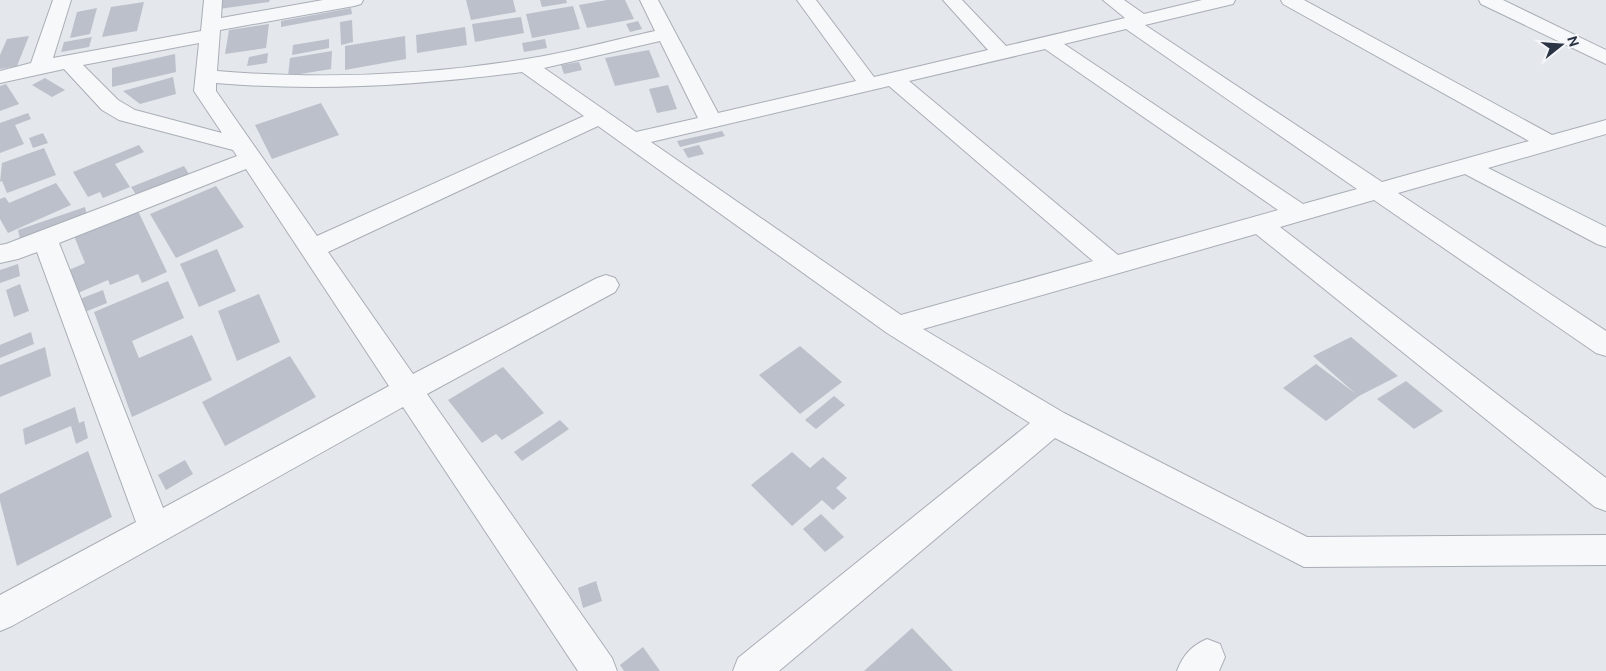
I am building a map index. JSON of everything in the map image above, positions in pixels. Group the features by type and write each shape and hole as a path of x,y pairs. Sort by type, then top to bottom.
{"street":[{"path":"40,67 62,0"},
{"path":"212,0 205,91 599,671"},
{"path":"0,77 354,0"},
{"path":"649,0 711,121"},
{"path":"806,0 869,84"},
{"path":"952,0 1002,53"},
{"path":"1112,0 1135,21 1378,191 1606,345"},
{"path":"632,140 1226,0"},
{"path":"1290,0 1549,143"},
{"path":"1488,0 1606,58"},
{"path":"206,76 249,81 377,81 526,65 666,34"},
{"path":"1048,42 1299,213"},
{"path":"68,62 110,105 127,115 247,152"},
{"path":"526,65 897,326 1054,422 1304,552 1606,550"},
{"path":"893,78 1114,265"},
{"path":"312,249 600,117"},
{"path":"897,326 1606,127"},
{"path":"0,254 9,253 45,239 247,152"},
{"path":"1467,166 1606,238"},
{"path":"1260,224 1606,497"},
{"path":"45,239 155,529"},
{"path":"0,614 408,390 606,285"},
{"path":"751,671 1054,422"}],"building":[{"path":"221,0 270,0 269,2 219,9"},
{"path":"466,0 513,0 516,12 471,20"},
{"path":"540,0 566,0 567,3 542,7"},
{"path":"607,0 625,0 634,19 587,28 579,5"},
{"path":"144,2 137,31 102,37 111,7"},
{"path":"573,6 580,29 532,38 526,14"},
{"path":"97,8 90,34 70,38 77,12"},
{"path":"351,8 352,14 281,27 281,21"},
{"path":"521,17 524,33 475,42 472,24"},
{"path":"352,20 353,42 341,45 340,22"},
{"path":"638,21 642,29 630,32 626,24"},
{"path":"269,24 266,48 225,54 229,30"},
{"path":"465,27 467,45 417,53 416,35"},
{"path":"29,36 17,66 0,69 0,55 7,39"},
{"path":"405,36 406,59 345,70 345,46"},
{"path":"92,37 89,47 61,52 64,42"},
{"path":"329,39 329,48 292,55 293,45"},
{"path":"545,39 547,48 524,52 522,43"},
{"path":"649,50 660,77 615,86 605,58"},
{"path":"332,51 331,69 288,76 290,58"},
{"path":"268,53 267,63 247,66 249,57"},
{"path":"175,54 176,72 112,87 112,68"},
{"path":"579,62 582,70 564,74 561,65"},
{"path":"173,77 176,94 140,104 123,91"},
{"path":"45,78 65,90 52,97 32,85"},
{"path":"6,84 19,104 0,111 0,86"},
{"path":"668,85 677,109 657,113 649,89"},
{"path":"321,103 339,135 272,159 255,125"},
{"path":"28,113 31,119 15,125 24,144 0,153 0,123"},
{"path":"722,131 725,136 680,147 677,141"},
{"path":"43,133 48,143 33,148 29,138"},
{"path":"139,145 144,152 115,164 130,187 103,198 100,192 88,197 73,172"},
{"path":"699,145 704,154 688,158 683,149"},
{"path":"44,148 56,175 7,193 2,181 0,182 2,163"},
{"path":"184,166 189,174 137,196 131,187"},
{"path":"56,183 71,205 8,233 0,219 0,199 5,197 9,203"},
{"path":"216,186 244,227 176,258 150,214"},
{"path":"85,207 87,216 20,239 18,230"},
{"path":"138,211 167,272 142,283 138,274 110,285 108,280 78,293 69,270 85,263 74,236"},
{"path":"217,249 236,291 199,307 180,264"},
{"path":"18,264 20,276 0,283 0,270"},
{"path":"168,281 184,318 132,341 139,358 192,335 212,380 132,417 94,312"},
{"path":"20,284 29,311 14,317 6,290"},
{"path":"103,290 107,303 75,316 72,302"},
{"path":"259,294 280,342 237,361 218,311"},
{"path":"31,332 34,344 0,358 0,345"},
{"path":"1351,337 1398,376 1359,396 1326,421 1283,388 1316,364 1356,394 1313,356"},
{"path":"800,346 842,382 800,414 759,375"},
{"path":"45,347 51,376 0,397 0,365"},
{"path":"290,356 316,397 225,446 202,402"},
{"path":"503,367 544,413 502,440 496,434 482,443 448,400"},
{"path":"1406,381 1443,411 1414,429 1377,399"},
{"path":"834,396 845,405 816,429 805,420"},
{"path":"75,407 79,423 84,421 88,438 76,444 71,426 25,445 23,429"},
{"path":"560,420 569,429 522,461 514,452"},
{"path":"88,451 112,517 17,566 0,501 0,494"},
{"path":"792,452 810,468 823,457 847,478 836,488 847,498 833,510 822,500 792,526 751,485"},
{"path":"185,460 193,474 166,490 158,475"},
{"path":"821,514 844,537 825,552 803,529"},
{"path":"596,581 602,601 583,608 578,588"},
{"path":"912,628 953,671 864,671"},
{"path":"643,647 660,671 624,671 620,665"}]}
